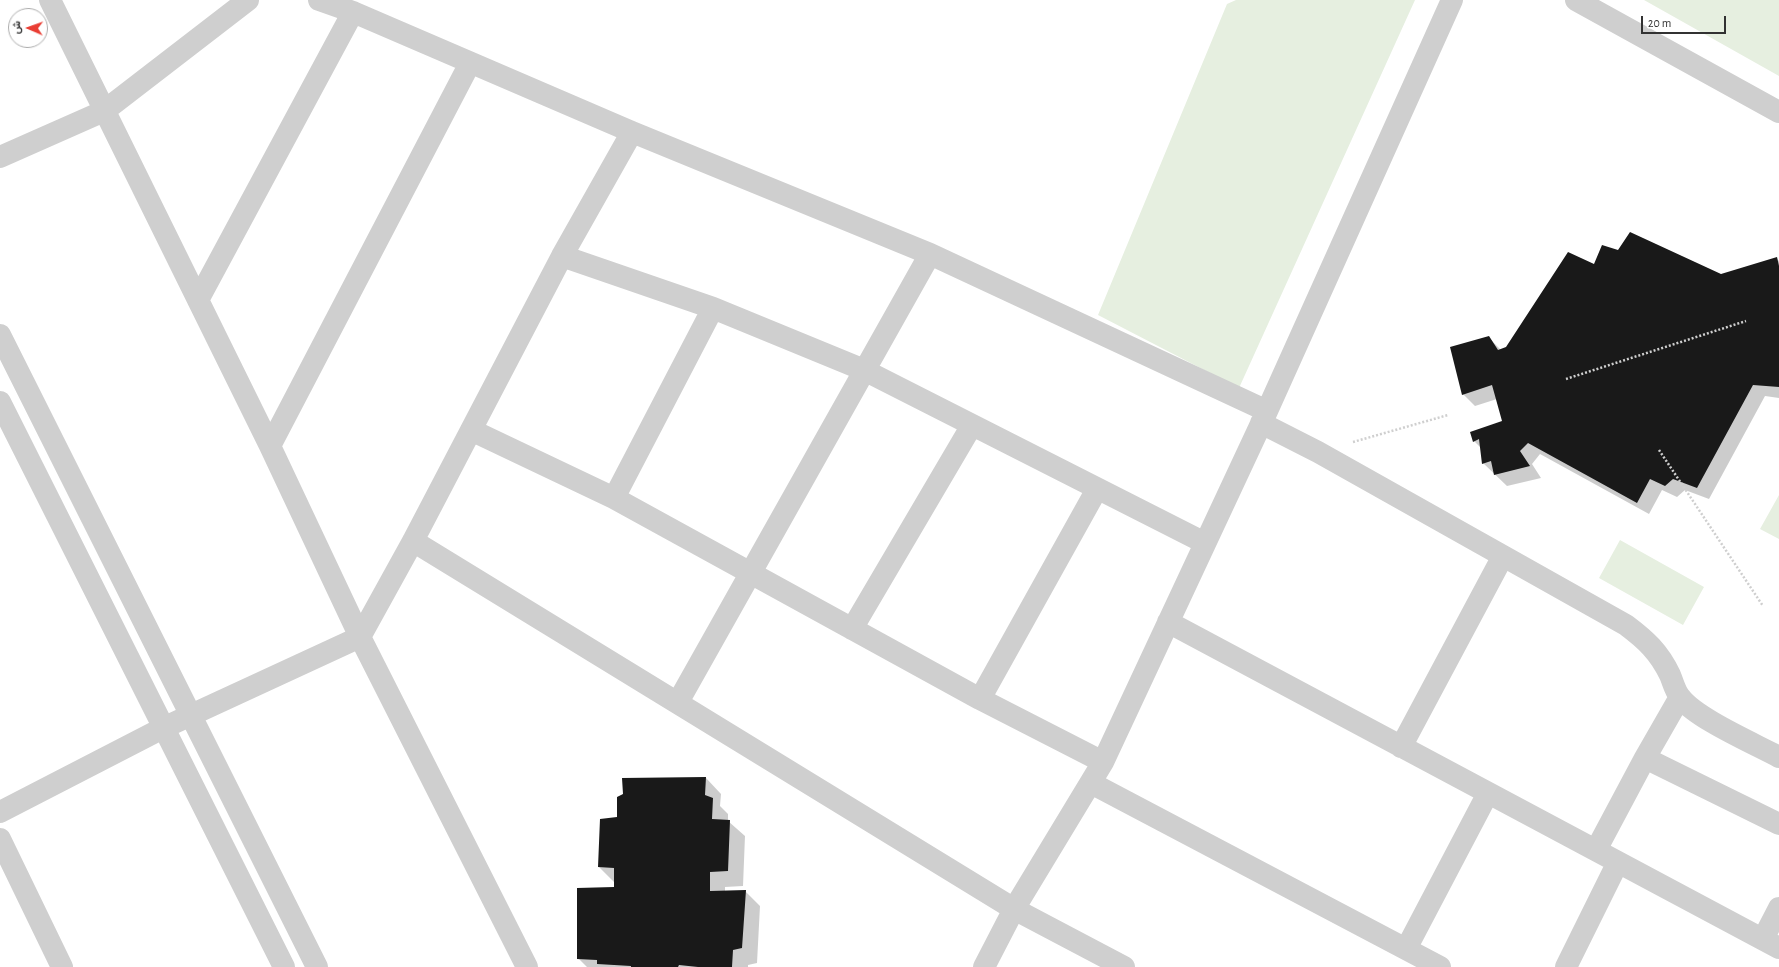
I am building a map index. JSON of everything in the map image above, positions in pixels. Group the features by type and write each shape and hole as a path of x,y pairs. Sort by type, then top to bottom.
{"street":[{"path":"50,0 270,446 360,637 527,967"},
{"path":"0,157 104,111 248,0"},
{"path":"319,0 353,12 632,132 930,254 1264,417 1318,452 1626,625 1648,642 1660,656 1680,697 1697,712 1714,723 1779,757"},
{"path":"984,967 1014,909 1103,762 1264,417 1452,0"},
{"path":"1576,0 1779,112"},
{"path":"198,300 353,12"},
{"path":"270,446 470,63"},
{"path":"0,812 162,728 360,637 413,541 562,256 632,132"},
{"path":"678,702 930,254"},
{"path":"562,256 713,308 864,370 1205,543"},
{"path":"614,498 713,308"},
{"path":"0,335 317,967"},
{"path":"0,402 162,728 284,967"},
{"path":"852,629 972,425"},
{"path":"471,430 614,498 980,699 1103,762"},
{"path":"980,699 1097,489"},
{"path":"413,541 1014,909 1124,967"},
{"path":"1401,747 1503,556"},
{"path":"1168,622 1771,943 1779,908"},
{"path":"1596,850 1645,758 1680,697"},
{"path":"1645,758 1779,824"},
{"path":"1091,783 1437,966"},
{"path":"1406,949 1488,793"},
{"path":"0,839 62,967"},
{"path":"1566,967 1618,862"}],"path":[{"path":"1566,379 1746,321"},
{"path":"1318,452 1448,415"},
{"path":"1659,450 1763,606"}],"green space":[{"path":"1236,0 1415,0 1239,388 1098,315 1227,4"},
{"path":"1644,0 1779,0 1779,76"},
{"path":"1779,495 1779,539 1760,529"},
{"path":"1620,540 1704,587 1683,625 1599,578"}],"building":[{"path":"1630,232 1721,274 1777,257 1779,266 1779,387 1753,385 1697,488 1673,479 1665,486 1650,479 1637,503 1528,443 1520,451 1530,466 1494,475 1491,461 1482,464 1479,439 1473,442 1470,432 1502,421 1492,385 1462,395 1450,347 1489,336 1498,350 1506,347 1568,252 1594,264 1602,245 1618,250"},
{"path":"706,777 705,795 713,798 712,819 730,820 728,871 710,872 710,891 746,890 742,948 733,950 732,967 698,967 679,965 678,967 631,967 597,964 597,960 577,959 577,888 614,887 614,868 598,867 600,819 617,817 617,797 623,794 622,778"}]}
